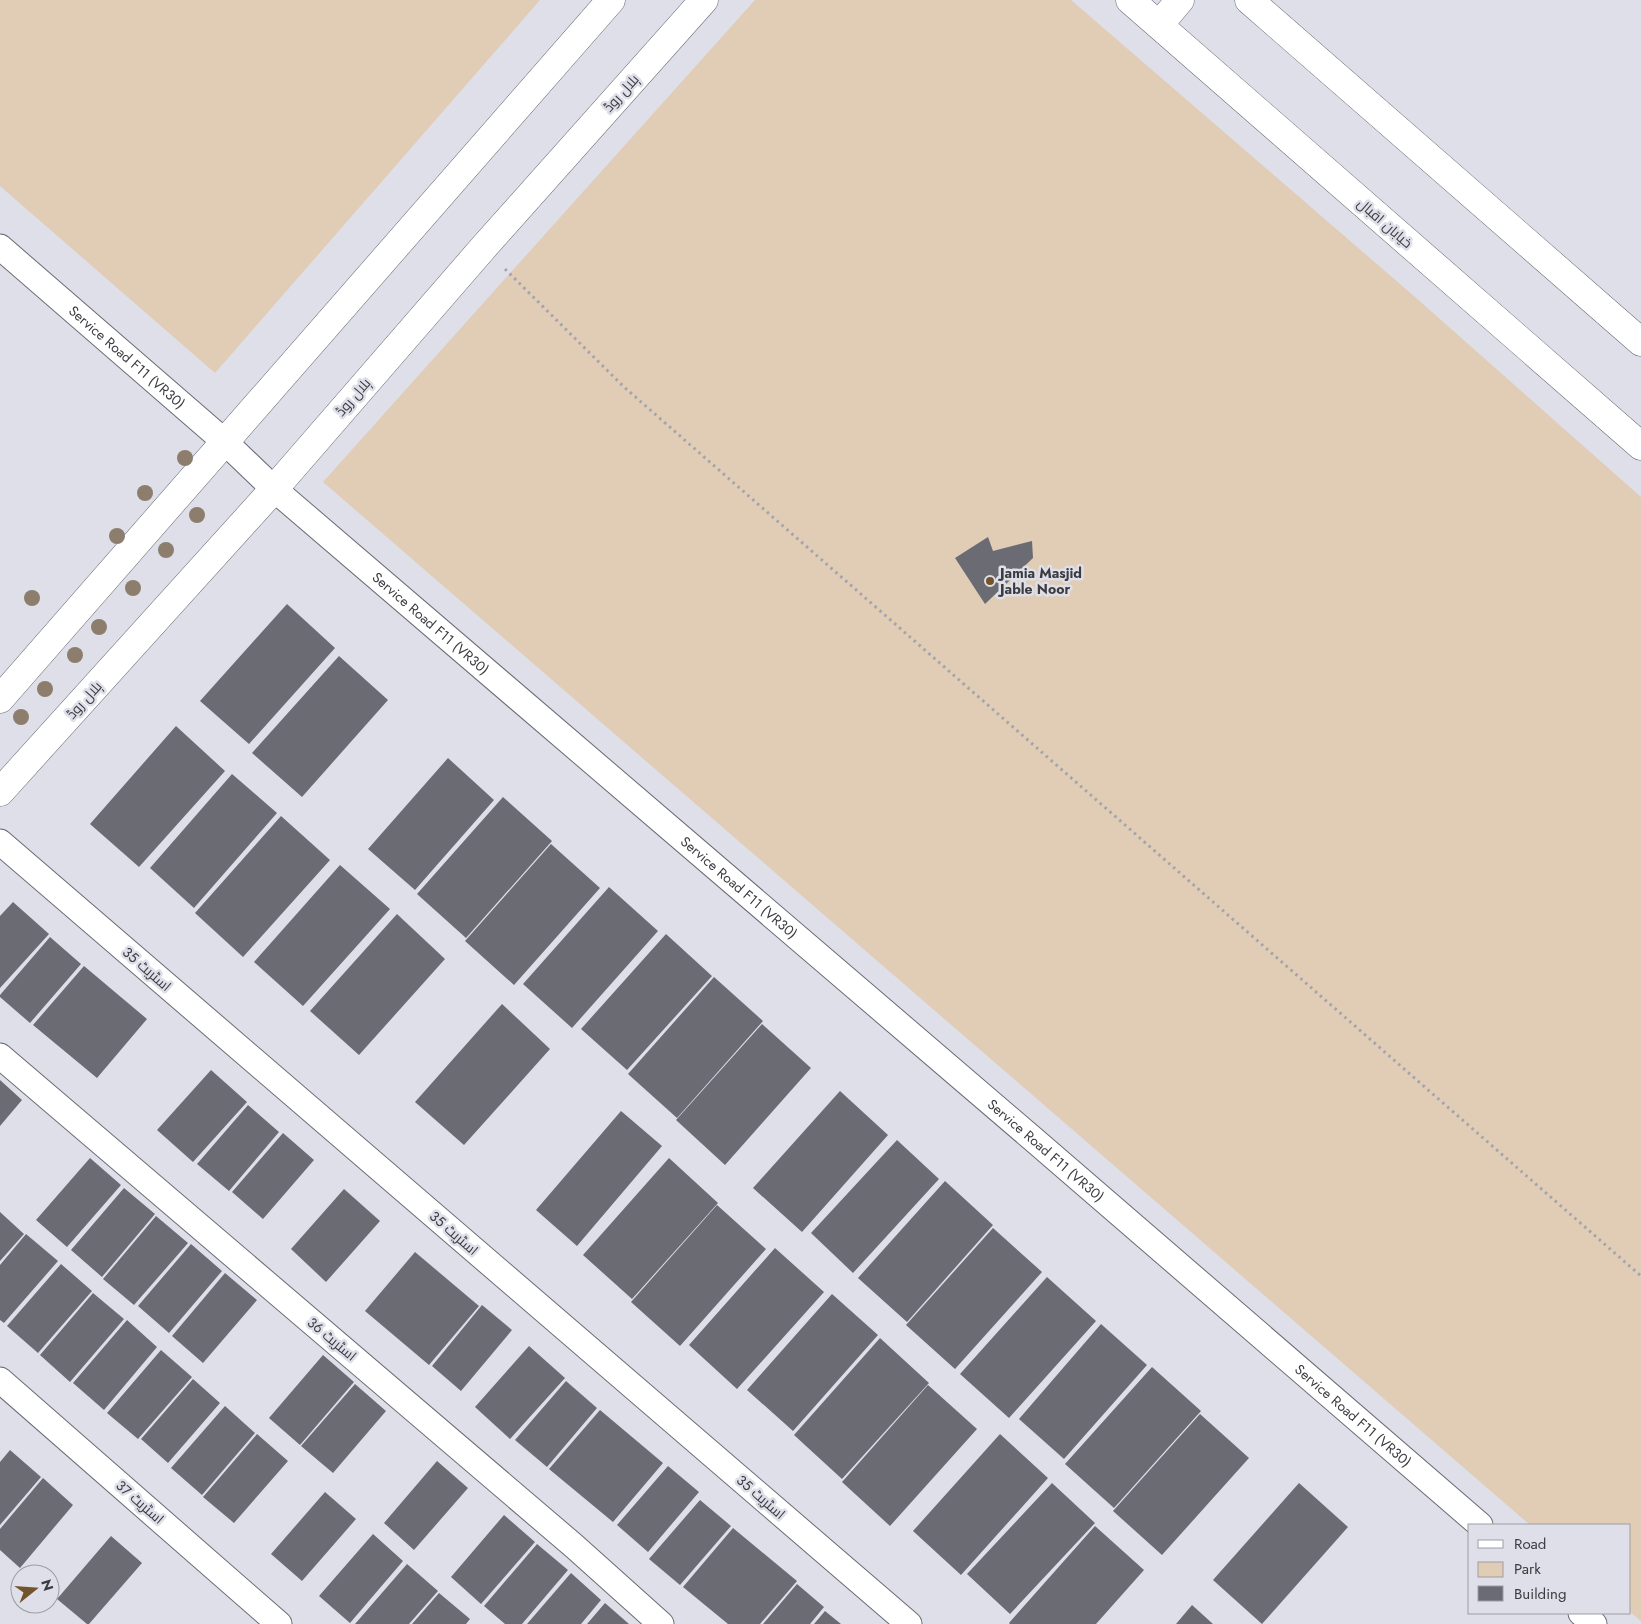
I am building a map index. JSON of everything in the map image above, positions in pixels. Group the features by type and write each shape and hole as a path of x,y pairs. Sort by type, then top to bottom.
{"street":[{"path":"0,699 611,0"},
{"name":"ہلال روڈ","path":"0,792 274,489 483,248 704,0"},
{"name":"خیابان اقبال","path":"1130,0 1641,446"},
{"path":"1159,25 1180,0"},
{"path":"1249,0 1641,342"},
{"name":"Service Road F11 (VR30)","path":"0,247 225,442 274,489 1033,1139 1479,1524"},
{"name":"اسٹریٹ 35","path":"0,842 909,1624"},
{"name":"اسٹریٹ 36","path":"0,1056 559,1533 661,1624"},
{"name":"اسٹریٹ 37","path":"0,1380 279,1624"}],"path":[{"path":"499,263 624,387 1641,1276"}],"green space":[{"path":"0,0 540,0 215,373 0,186"},
{"path":"755,0 1071,0 1415,297 1641,497 1641,1621 1631,1613 1631,1524 1529,1524 323,482"}],"building":[{"name":"Jamia Masjid Jable Noor","path":"988,537 993,551 1032,541 1033,558 985,604 955,558"},
{"path":"287,604 335,648 249,744 200,701"},
{"path":"339,656 388,700 302,797 252,753"},
{"path":"176,726 225,771 139,867 90,824"},
{"path":"448,758 494,800 415,890 368,849"},
{"path":"232,774 277,813 194,908 150,868"},
{"path":"503,797 552,841 466,938 417,894"},
{"path":"281,816 330,860 243,957 195,913"},
{"path":"551,844 600,888 514,985 465,941"},
{"path":"340,865 390,909 303,1006 254,962"},
{"path":"609,887 658,931 572,1028 523,984"},
{"path":"13,902 49,934 0,988 0,916"},
{"path":"397,914 445,959 359,1055 310,1011"},
{"path":"666,934 712,976 627,1070 581,1029"},
{"path":"50,937 81,964 30,1023 0,995"},
{"path":"84,966 147,1019 97,1078 33,1025"},
{"path":"714,977 763,1021 677,1118 628,1074"},
{"path":"502,1004 550,1049 464,1145 415,1102"},
{"path":"762,1024 811,1068 725,1165 676,1120"},
{"path":"211,1070 247,1102 193,1162 157,1130"},
{"path":"0,1080 22,1100 0,1126"},
{"path":"840,1091 888,1135 802,1232 753,1188"},
{"path":"248,1105 279,1132 229,1191 197,1164"},
{"path":"621,1111 662,1146 577,1246 536,1210"},
{"path":"283,1133 314,1160 263,1219 232,1192"},
{"path":"897,1140 939,1179 853,1273 811,1233"},
{"path":"90,1158 121,1185 67,1247 36,1220"},
{"path":"669,1158 718,1203 632,1299 583,1255"},
{"path":"945,1181 993,1225 907,1322 858,1278"},
{"path":"124,1188 155,1214 102,1277 71,1250"},
{"path":"344,1189 380,1221 326,1282 291,1249"},
{"path":"717,1205 766,1249 680,1346 631,1302"},
{"path":"0,1212 24,1234 0,1261"},
{"path":"156,1216 188,1243 134,1305 103,1279"},
{"path":"993,1228 1042,1272 955,1369 906,1325"},
{"path":"26,1234 58,1261 4,1323 0,1320 0,1265"},
{"path":"191,1244 222,1271 169,1333 138,1306"},
{"path":"775,1248 824,1292 737,1389 689,1345"},
{"path":"415,1252 479,1306 429,1365 365,1311"},
{"path":"61,1264 92,1291 38,1353 7,1326"},
{"path":"225,1273 257,1300 203,1363 172,1336"},
{"path":"1047,1277 1096,1321 1009,1418 960,1374"},
{"path":"93,1293 124,1319 70,1382 40,1355"},
{"path":"832,1294 878,1335 793,1431 747,1390"},
{"path":"482,1305 512,1330 461,1391 432,1366"},
{"path":"127,1320 157,1347 104,1410 73,1383"},
{"path":"1101,1324 1147,1365 1064,1459 1019,1419"},
{"path":"880,1338 929,1383 842,1479 794,1435"},
{"path":"529,1346 565,1378 510,1439 475,1407"},
{"path":"161,1350 192,1377 138,1439 107,1413"},
{"path":"323,1355 354,1382 300,1445 269,1418"},
{"path":"1152,1367 1201,1411 1114,1508 1065,1464"},
{"path":"193,1379 220,1403 168,1463 141,1439"},
{"path":"566,1381 597,1408 547,1467 515,1440"},
{"path":"355,1384 386,1411 333,1473 301,1446"},
{"path":"928,1385 977,1429 890,1526 842,1482"},
{"path":"225,1406 255,1433 202,1495 171,1468"},
{"path":"600,1410 663,1463 613,1522 549,1469"},
{"path":"1200,1414 1249,1458 1162,1555 1113,1511"},
{"path":"257,1434 288,1461 234,1523 203,1497"},
{"path":"1000,1434 1048,1478 961,1575 913,1531"},
{"path":"10,1450 41,1477 0,1525 0,1462"},
{"path":"437,1461 468,1488 414,1550 384,1523"},
{"path":"668,1466 699,1492 648,1552 617,1525"},
{"path":"43,1478 73,1505 23,1564 16,1564 0,1550 0,1529"},
{"path":"1052,1483 1095,1523 1010,1614 967,1574"},
{"path":"1299,1483 1348,1527 1262,1624 1213,1580"},
{"path":"325,1492 356,1519 302,1581 271,1554"},
{"path":"700,1500 731,1526 680,1585 649,1559"},
{"path":"504,1515 535,1542 481,1604 451,1577"},
{"path":"1095,1526 1144,1570 1096,1624 1010,1624 1009,1623"},
{"path":"733,1528 797,1581 760,1624 728,1624 683,1587"},
{"path":"373,1534 403,1561 350,1623 319,1596"},
{"path":"111,1536 142,1563 89,1624 60,1602 60,1596"},
{"path":"537,1544 568,1570 522,1624 505,1624 484,1606"},
{"path":"407,1564 438,1591 409,1624 355,1624"},
{"path":"571,1573 601,1600 581,1624 527,1624"},
{"path":"797,1584 824,1607 810,1624 763,1624"},
{"path":"439,1593 470,1619 466,1624 412,1624"},
{"path":"605,1603 629,1624 587,1624"},
{"path":"1192,1605 1213,1624 1176,1624"},
{"path":"825,1611 841,1624 814,1624"}],"place":[{"name":"Jamia Masjid Jable Noor","path":"990,581"}]}
